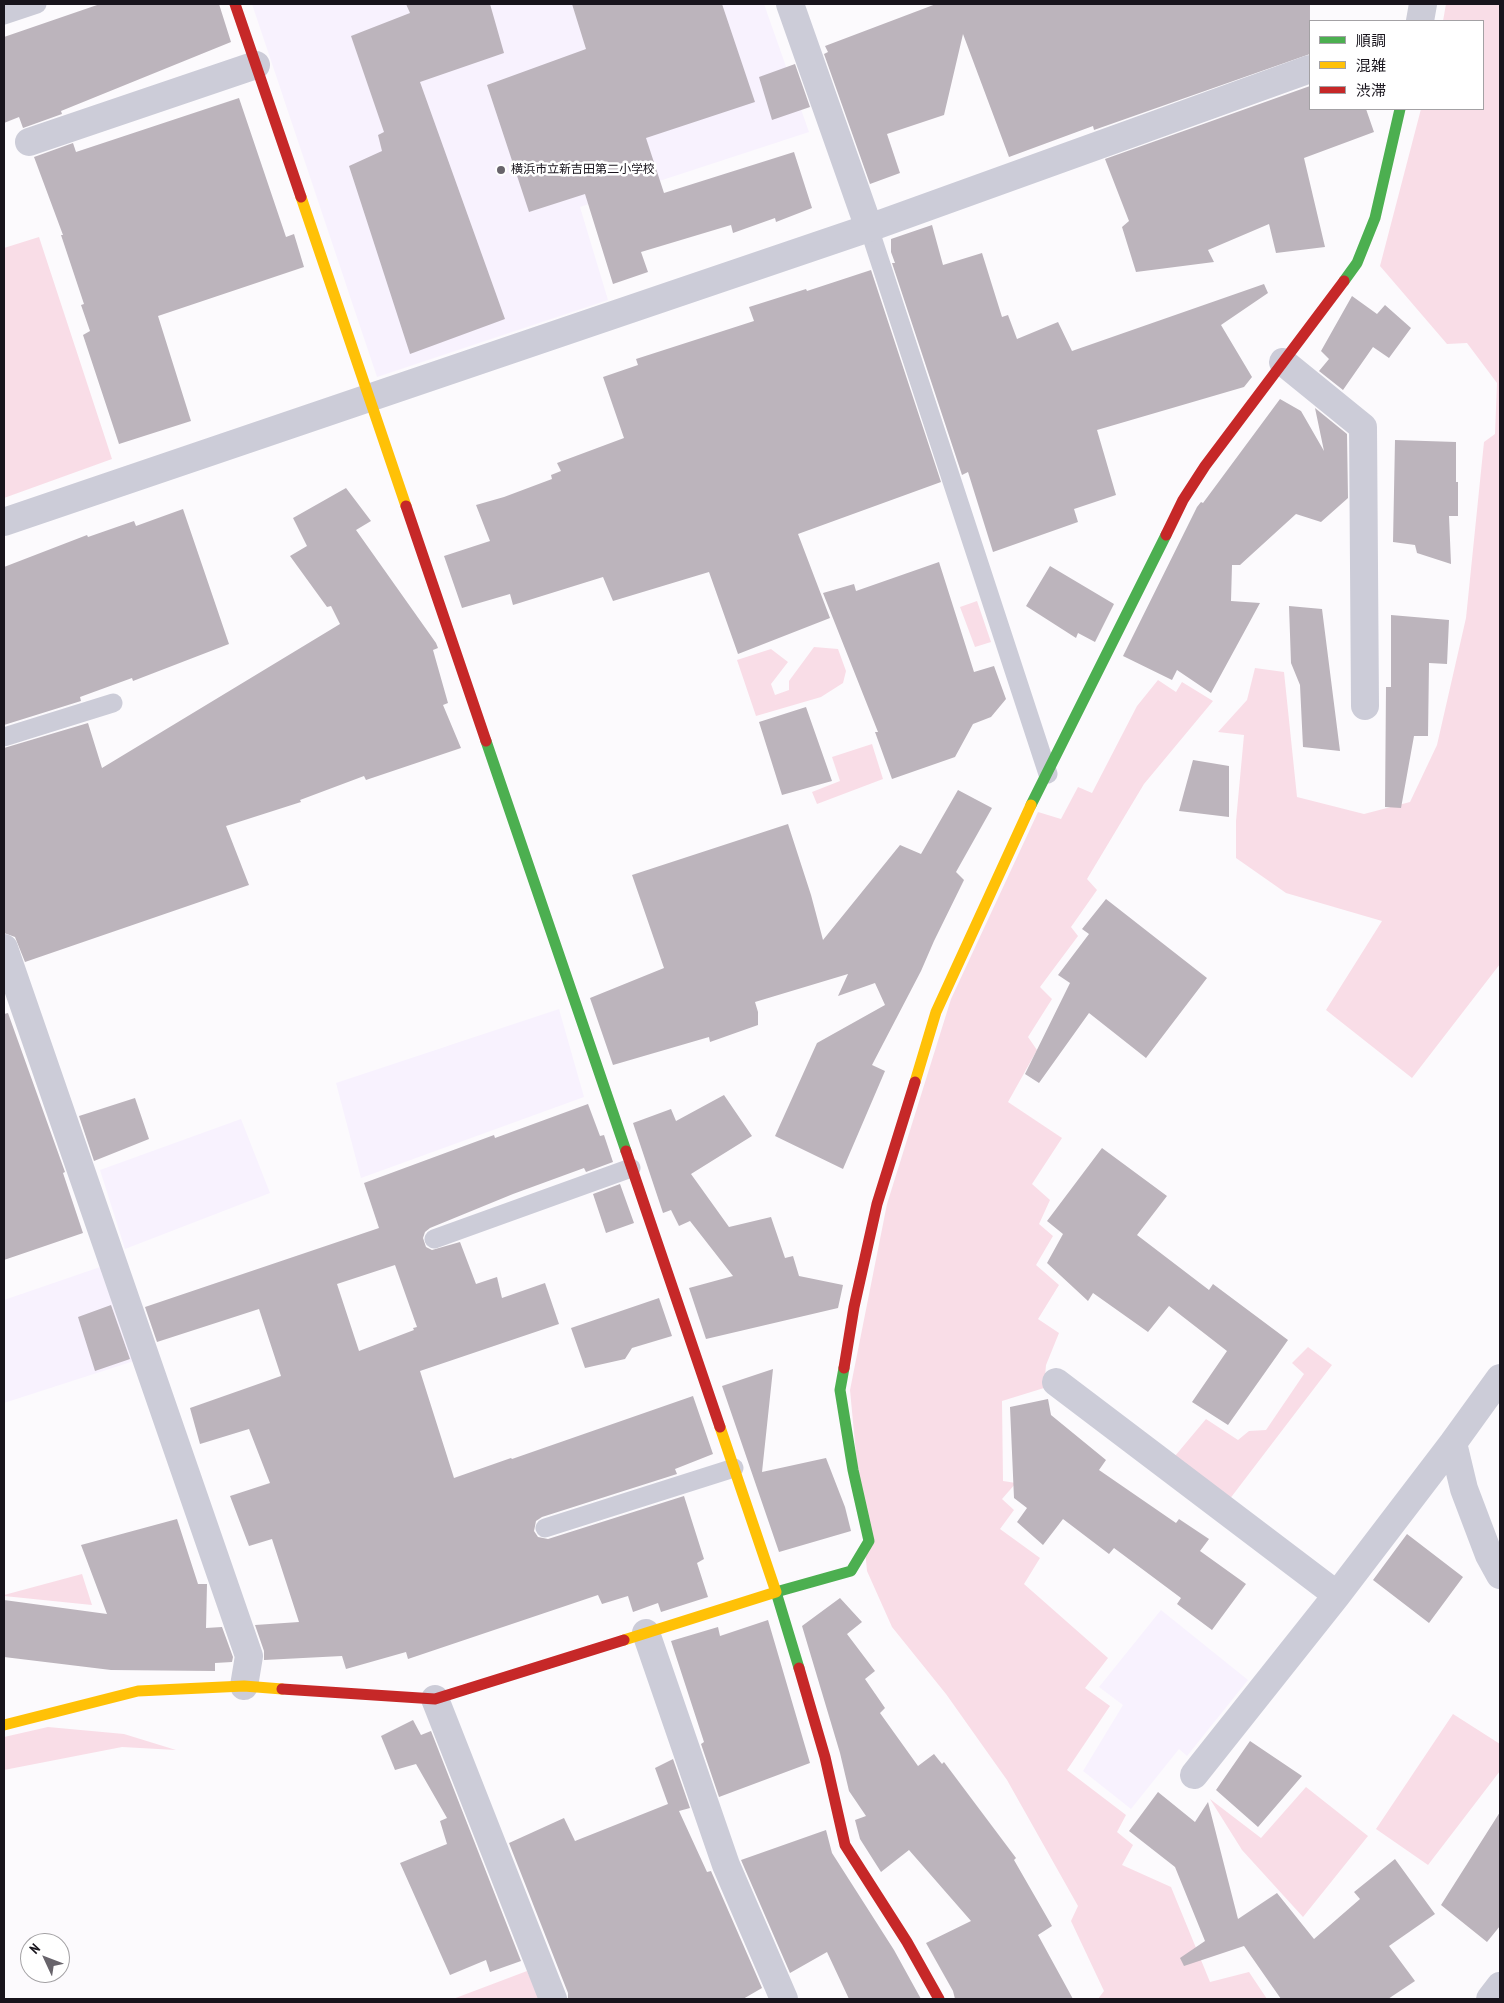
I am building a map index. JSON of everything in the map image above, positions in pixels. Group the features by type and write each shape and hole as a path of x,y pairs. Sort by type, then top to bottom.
{"street":[{"path":"235,4 776,1592 824,1757 845,1845 907,1942 940,1999"},
{"path":"790,4 869,228"},
{"path":"1420,20 1423,4"},
{"path":"30,142 256,65"},
{"path":"4,522 869,228 1309,69"},
{"path":"4,1725 138,1691 244,1686 435,1699 776,1592 852,1572 869,1541 853,1470 840,1390 854,1307 876,1204 936,1012 1048,774 1183,500 1205,466 1356,263 1375,218 1400,110"},
{"path":"1282,362 1363,427 1365,706"},
{"path":"4,948 249,1656 244,1686"},
{"path":"1194,1775 1337,1595 1500,1378"},
{"path":"1056,1382 1337,1595"},
{"path":"1453,1443 1464,1489 1489,1555 1500,1575"},
{"path":"646,1633 726,1865 784,1999"},
{"path":"435,1699 554,1999"},
{"path":"1490,1999 1500,1986"}],"lane":[{"path":"4,14 37,4"},
{"path":"869,228 1048,774"},
{"path":"4,737 113,703"},
{"path":"434,1239 631,1168"},
{"path":"545,1528 734,1468"}],"shaded area":[{"name":"横浜市立新吉田第二小学校","path":"252,4 764,4 809,132 580,207 608,300 377,377"},
{"path":"1446,4 1500,4 1500,964 1412,1078 1326,1010 1382,921 1286,893 1236,858 1236,821 1244,735 1218,732 1247,700 1255,668 1284,672 1297,797 1364,814 1410,802 1437,745 1466,618 1484,442 1495,434 1497,383 1467,343 1447,344 1380,266 1421,110 1484,110 1484,20 1443,20"},
{"path":"39,237 112,459 4,498 4,248"},
{"path":"977,601 991,642 975,647 960,607"},
{"path":"814,647 838,649 846,671 843,683 821,697 756,716 737,660 771,649 788,662 771,684 775,695 789,690 789,681"},
{"path":"1158,680 1176,692 1182,682 1213,701 1144,784 1087,879 1097,890 1071,927 1078,936 1040,987 1052,999 1028,1037 1037,1050 1008,1102 1062,1138 1032,1184 1050,1200 1039,1224 1053,1236 1036,1265 1059,1285 1038,1319 1059,1333 1046,1365 1044,1388 1002,1401 1003,1481 1016,1483 1002,1499 1014,1510 1000,1529 1040,1558 1024,1584 1108,1658 1085,1688 1110,1706 1067,1770 1126,1815 1117,1832 1133,1845 1122,1865 1171,1887 1210,1982 1249,1972 1267,1999 1098,1999 1104,1991 1071,1921 1078,1906 1007,1780 946,1694 892,1627 867,1571 850,1390 887,1204 951,999 1038,812 1061,819 1078,787 1092,793 1137,706"},
{"path":"872,744 883,779 817,804 812,792 840,781 832,757"},
{"path":"559,1009 584,1097 361,1178 336,1083"},
{"path":"241,1119 270,1193 125,1249 100,1170"},
{"path":"103,1266 137,1360 4,1403 4,1300"},
{"path":"1308,1347 1332,1365 1229,1500 1175,1456 1206,1419 1238,1440 1249,1431 1266,1430 1304,1374 1292,1363"},
{"path":"82,1574 92,1605 4,1596 4,1595"},
{"path":"1161,1610 1248,1680 1187,1756 1179,1749 1131,1809 1083,1771 1123,1705 1099,1687"},
{"path":"1453,1714 1500,1744 1500,1771 1428,1865 1376,1829"},
{"path":"48,1727 124,1734 176,1750 122,1747 4,1770 4,1737"},
{"path":"1306,1787 1368,1836 1303,1917 1242,1850 1210,1799 1261,1838"},
{"path":"527,1971 540,1999 453,1999"}],"building":[{"path":"100,4 219,4 231,42 61,111 62,114 23,128 19,117 4,123 4,37"},
{"path":"406,4 490,4 504,53 420,82 505,319 410,354 349,166 382,151 378,135 384,132 351,36 410,13"},
{"path":"572,4 722,4 755,102 646,138 664,193 794,152 812,208 776,222 775,218 733,233 731,225 641,252 648,272 613,284 585,194 529,212 487,85 586,49"},
{"path":"936,4 1310,4 1309,54 1094,130 1093,126 1009,157 963,34 944,115 887,134 900,173 870,184 824,54 828,52 825,46"},
{"path":"795,64 810,107 772,120 759,77"},
{"path":"1309,86 1309,110 1366,110 1374,132 1304,158 1325,247 1276,253 1269,224 1208,250 1214,262 1136,272 1122,227 1129,221 1105,159"},
{"path":"239,98 286,237 294,234 304,267 158,316 191,421 119,444 83,335 90,331 81,305 84,304 61,235 63,235 34,157 73,143 76,152"},
{"path":"932,225 943,265 982,253 1002,317 1008,315 1017,339 1058,322 1072,351 1264,284 1268,293 1221,325 1252,377 1244,387 1097,430 1116,495 1074,509 1078,522 993,552 968,472 962,475 892,263 895,263 891,252 891,239"},
{"path":"871,270 941,482 798,534 830,618 738,654 709,572 613,601 603,577 513,605 510,594 462,608 444,556 490,541 476,505 552,479 551,475 561,471 557,463 624,438 603,377 638,365 636,359 754,321 749,307 806,289 807,291"},
{"path":"1352,296 1377,314 1385,305 1411,328 1389,358 1373,347 1343,390 1319,371 1329,359 1321,351"},
{"path":"1280,399 1301,411 1324,451 1315,408 1347,434 1348,498 1321,522 1296,514 1240,565 1232,565 1231,601 1260,603 1211,693 1177,670 1172,680 1123,656 1197,507 1201,502 1203,503"},
{"path":"1395,440 1456,442 1458,516 1449,516 1451,564 1417,553 1415,545 1393,542"},
{"path":"346,488 371,521 356,530 436,643 438,648 433,650 448,703 443,705 461,748 366,780 364,776 300,800 301,802 226,826 249,885 25,962 15,937 4,933 4,748 88,723 102,768 340,624 331,606 327,607 290,556 307,546 293,518"},
{"path":"183,509 229,644 133,681 132,678 80,697 81,701 4,725 4,567 87,535 88,537 134,521 136,526"},
{"path":"939,562 974,672 994,666 1006,699 991,717 973,724 955,757 892,779 875,732 878,732 823,593 854,584 856,591"},
{"path":"1050,566 1114,604 1095,642 1078,633 1076,638 1026,606"},
{"path":"1289,606 1322,609 1340,751 1303,747 1300,685 1291,663"},
{"path":"1391,615 1449,620 1447,664 1429,663 1428,736 1414,736 1401,808 1385,807 1386,687 1391,687"},
{"path":"806,707 832,781 782,795 759,722"},
{"path":"1193,760 1229,766 1229,817 1179,811"},
{"path":"958,790 992,808 956,872 964,880 921,971 872,1065 885,1071 843,1169 775,1136 817,1043 885,1005 875,983 838,996 848,974 755,1002 758,1012 758,1025 710,1042 709,1037 613,1065 590,998 664,968 632,875 788,824 811,895 823,940 900,845 921,854"},
{"path":"1106,899 1207,978 1146,1058 1089,1013 1039,1083 1025,1074 1070,983 1058,975 1089,934 1082,929"},
{"path":"8,1013 65,1172 63,1173 83,1233 4,1260 4,1014"},
{"path":"724,1095 752,1136 691,1174 729,1227 771,1217 785,1258 793,1256 799,1276 843,1285 838,1308 706,1339 689,1288 733,1276 690,1221 679,1226 671,1210 663,1213 633,1123 671,1109 676,1121"},
{"path":"135,1098 149,1139 94,1161 79,1116"},
{"path":"588,1104 600,1136 604,1135 613,1162 586,1172 584,1168 513,1194 430,1228 425,1232 423,1238 426,1247 432,1250 460,1242 476,1284 497,1277 502,1298 545,1283 559,1324 420,1371 454,1478 693,1396 713,1454 675,1469 677,1474 542,1517 536,1521 534,1531 538,1537 548,1539 684,1496 704,1559 697,1563 708,1597 661,1612 658,1603 633,1612 628,1596 602,1604 598,1595 408,1659 406,1652 346,1669 342,1656 264,1660 264,1651 255,1625 299,1622 272,1539 249,1546 230,1496 270,1483 249,1429 200,1444 190,1408 281,1376 259,1309 157,1342 145,1307 379,1228 364,1183 494,1135 495,1138","holes":["395,1265 417,1327 413,1328 414,1330 359,1351 337,1284"]},
{"path":"1102,1148 1167,1196 1137,1235 1209,1290 1213,1284 1288,1340 1228,1425 1192,1402 1227,1351 1169,1306 1148,1332 1093,1293 1088,1301 1047,1263 1063,1234 1047,1221"},
{"path":"620,1184 634,1223 606,1233 593,1194"},
{"path":"659,1298 672,1336 632,1348 625,1359 585,1368 571,1328"},
{"path":"111,1305 130,1359 95,1371 78,1317"},
{"path":"773,1369 762,1472 826,1458 845,1507 851,1531 779,1552 722,1386"},
{"path":"1048,1399 1051,1415 1106,1460 1099,1470 1176,1523 1179,1519 1209,1539 1200,1551 1246,1584 1212,1630 1177,1604 1181,1598 1114,1548 1109,1554 1063,1519 1043,1545 1017,1522 1027,1508 1014,1498 1010,1407"},
{"path":"177,1519 198,1584 207,1584 206,1628 222,1627 233,1657 232,1662 215,1663 215,1671 111,1670 4,1657 4,1600 107,1614 81,1545"},
{"path":"1407,1534 1463,1577 1429,1623 1373,1580"},
{"path":"840,1598 862,1622 847,1634 875,1671 865,1679 885,1708 880,1713 918,1766 934,1754 942,1764 944,1762 1016,1858 1014,1860 1052,1926 1038,1935 1073,1999 955,1999 953,1991 926,1943 971,1921 909,1850 881,1872 860,1839 855,1820 866,1816 849,1791 840,1753 802,1626"},
{"path":"768,1620 810,1763 719,1797 701,1744 704,1742 671,1641 718,1627 720,1636"},
{"path":"413,1720 421,1735 431,1731 521,1961 490,1972 486,1960 450,1975 400,1863 447,1844 440,1821 447,1818 416,1764 395,1770 381,1736"},
{"path":"1250,1741 1302,1776 1258,1827 1216,1790"},
{"path":"673,1759 690,1808 679,1811 707,1872 711,1871 762,1988 743,1999 568,1999 568,1993 509,1843 564,1818 575,1841 668,1804 655,1768"},
{"path":"1158,1792 1195,1822 1208,1802 1238,1919 1277,1893 1314,1939 1360,1899 1354,1892 1395,1859 1435,1914 1389,1946 1415,1981 1388,1999 1281,1999 1244,1946 1184,1966 1180,1958 1205,1941 1175,1867 1129,1831"},
{"path":"1500,1812 1500,1926 1487,1942 1441,1905"},
{"path":"826,1830 832,1853 894,1950 921,1999 849,1999 827,1952 790,1973 741,1860"}],"traffic: fast":[{"path":"1344,281 1357,263 1375,218 1400,110"},
{"path":"1031,805 1166,535"},
{"path":"486,741 626,1151"},
{"path":"799,1668 776,1592 851,1571 869,1541 853,1470 840,1390 844,1368"}],"traffic: slow":[{"path":"301,197 406,506"},
{"path":"915,1082 936,1012 1031,805"},
{"path":"624,1640 776,1592 720,1427"},
{"path":"4,1725 138,1691 244,1686 282,1689"}],"traffic: jam":[{"path":"235,4 301,197"},
{"path":"1166,535 1183,500 1205,466 1344,281"},
{"path":"406,506 486,741"},
{"path":"844,1368 854,1307 877,1204 915,1082"},
{"path":"626,1151 720,1427"},
{"path":"282,1689 435,1699 624,1640"},
{"path":"799,1668 825,1757 845,1845 907,1942 939,1999"}],"place":[{"name":"横浜市立新吉田第二小学校","path":"501,170"}]}
